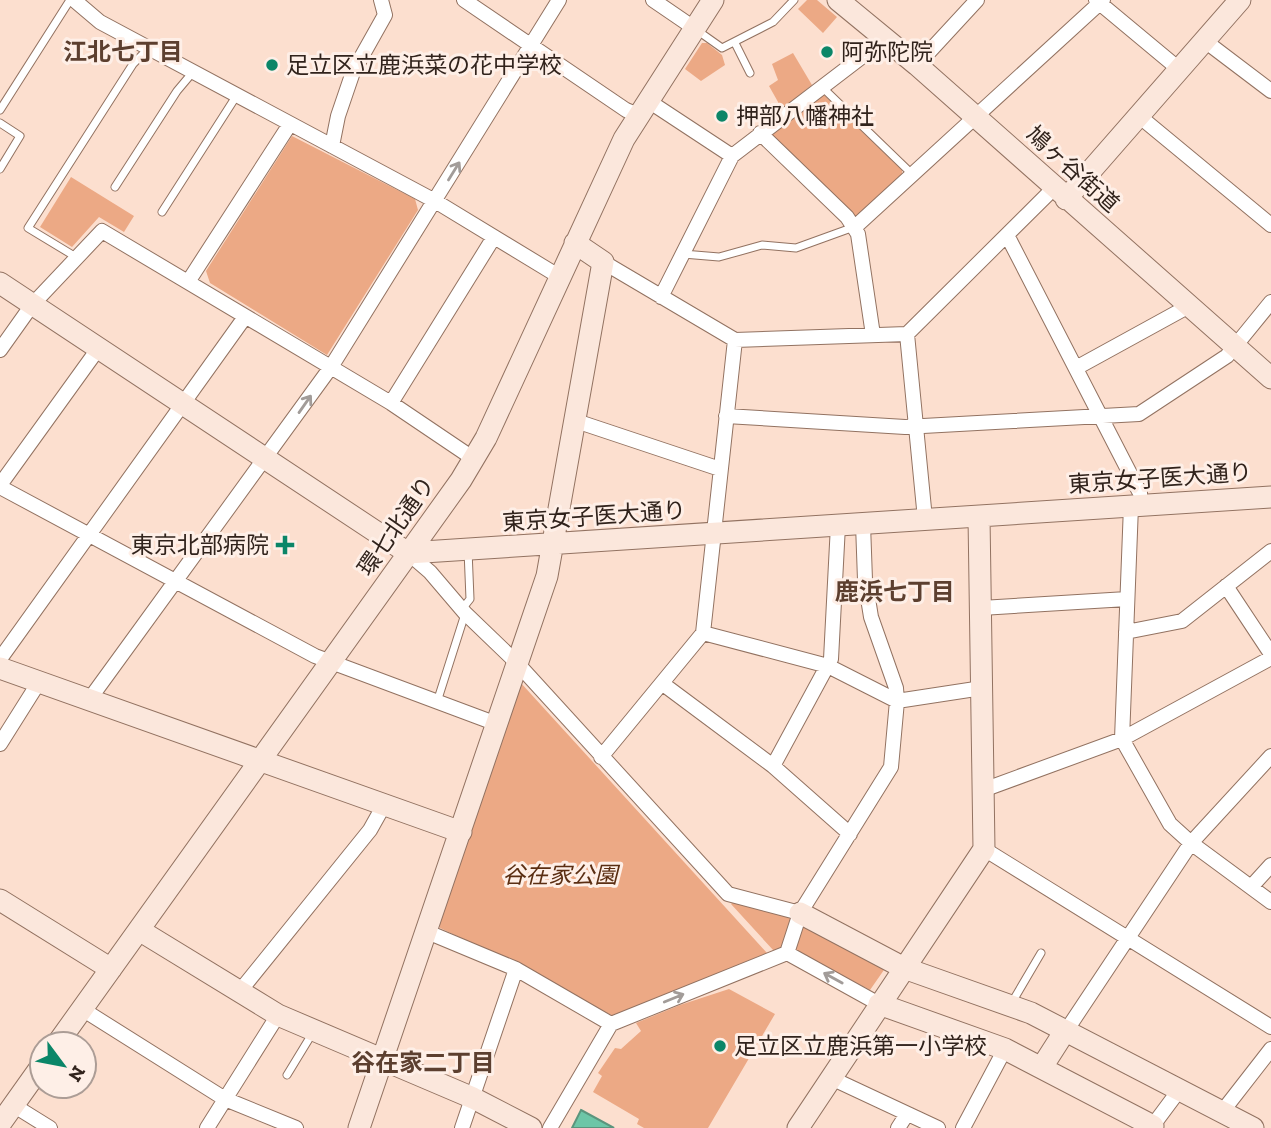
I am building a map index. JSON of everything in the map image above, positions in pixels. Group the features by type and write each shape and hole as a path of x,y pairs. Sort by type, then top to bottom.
{"street":[{"path":"72,0 100,22 435,201 560,277"},
{"path":"332,146 338,116 353,72 385,15 381,0"},
{"path":"464,0 626,110 642,107 732,156"},
{"path":"89,700 331,367 559,0"},
{"path":"653,0 694,29"},
{"name":"環七北通り","path":"67,1030 261,761 474,458 642,107 713,0"},
{"name":"鳩ヶ谷街道","path":"838,0 885,37 1271,378"},
{"path":"917,65 977,0"},
{"path":"575,243 735,340 906,334 1007,235 1060,194 1139,116 1240,0"},
{"path":"855,227 1100,1 1180,69"},
{"path":"661,297 732,156 885,37"},
{"path":"1205,41 1271,91"},
{"path":"1139,116 1271,225"},
{"path":"188,282 290,124"},
{"path":"760,133 848,217 855,227 873,335"},
{"path":"0,351 32,305 102,231 391,403 474,458"},
{"path":"1007,235 1140,493 1136,505 1127,599 1122,739 1170,824 1191,843 1271,902"},
{"path":"391,403 494,237"},
{"path":"359,1128 547,576 603,262"},
{"path":"0,284 408,553 517,663 727,894 800,913 904,968 1031,1013 1253,1128"},
{"path":"726,416 916,426 1139,414 1219,362 1271,302"},
{"path":"1076,368 1189,306"},
{"path":"0,659 245,317"},
{"path":"906,334 925,519"},
{"path":"601,757 703,633 735,340"},
{"path":"98,349 0,486 175,582 331,662 497,724"},
{"path":"576,421 720,468"},
{"name":"東京女子医大通り","path":"408,553 1271,497"},
{"path":"798,1128 984,849 979,517"},
{"path":"787,953 800,913 891,767 897,701 871,617 865,580 863,524"},
{"path":"773,766 828,666 838,525"},
{"path":"1126,632 1182,621 1270,553"},
{"path":"983,790 1122,739 1271,656 1226,586"},
{"path":"981,608 1127,599"},
{"path":"703,633 828,666 897,701 982,688"},
{"path":"0,668 461,832"},
{"path":"0,744 39,682"},
{"path":"663,684 773,766 850,834"},
{"path":"1042,1067 1191,843 1271,756"},
{"path":"240,991 370,830 384,805"},
{"path":"984,849 1271,1027"},
{"path":"1251,887 1271,865"},
{"path":"0,900 111,969"},
{"path":"139,930 278,1015 473,1098 531,1128"},
{"path":"425,931 516,969 611,1024"},
{"path":"787,953 880,1004 1005,1049 1152,1127 1180,1089"},
{"path":"550,1128 611,1024 787,953"},
{"path":"462,1128 516,969"},
{"path":"82,1009 225,1099 296,1128"},
{"path":"207,1128 278,1015"},
{"path":"963,1128 1005,1049"},
{"path":"1222,1112 1271,1049"},
{"path":"831,1078 939,1128"},
{"path":"28,1086 5,1120 51,1128"},
{"path":"898,1128 907,1114"}],"lane":[{"path":"0,110 72,0"},
{"path":"694,29 722,48 773,22 794,0"},
{"path":"735,43 750,73"},
{"path":"76,257 28,228 133,64 149,48"},
{"path":"115,187 177,91 194,72"},
{"path":"822,87 913,175"},
{"path":"162,212 237,95"},
{"path":"0,124 20,136 0,169"},
{"path":"683,254 719,257 762,245 796,248 855,227"},
{"path":"437,702 463,611 470,599 468,550"},
{"path":"1009,1006 1041,953"},
{"path":"287,1075 314,1030"}],"green space":[{"path":"807,0 817,0 837,17 823,33 798,9"},
{"path":"702,43 707,43 722,55 725,65 701,81 685,69"},
{"path":"793,53 812,85 782,109 769,86 778,80 772,64"},
{"path":"818,95 825,96 902,170 902,176 858,216 852,216 772,137 772,131"},
{"path":"292,136 415,199 418,210 327,355 210,283 206,271"},
{"path":"71,177 134,216 124,232 99,217 72,247 40,227"},
{"name":"谷在家公園","path":"520,682 767,953 613,1016 522,967 440,928 438,924"},
{"path":"733,902 788,915 791,920 782,948 774,951 731,904"},
{"path":"803,925 886,967 870,990 797,952 795,949"},
{"path":"729,989 775,1014 708,1128 644,1128 637,1124 639,1119 593,1092 602,1076 598,1073 615,1048 621,1049 641,1031 636,1023"}],"shaded area":[{"path":"581,1110 614,1128 572,1128"}],"place":[{"name":"阿弥陀院","path":"827,52"},
{"name":"足立区立鹿浜菜の花中学校","path":"272,65"},
{"name":"押部八幡神社","path":"722,116"},
{"name":"東京北部病院","path":"285,545"},
{"name":"足立区立鹿浜第一小学校","path":"720,1046"}],"district":[{"name":"江北七丁目","path":"123,51"},
{"name":"鹿浜七丁目","path":"895,591"},
{"name":"谷在家二丁目","path":"423,1062"}]}
